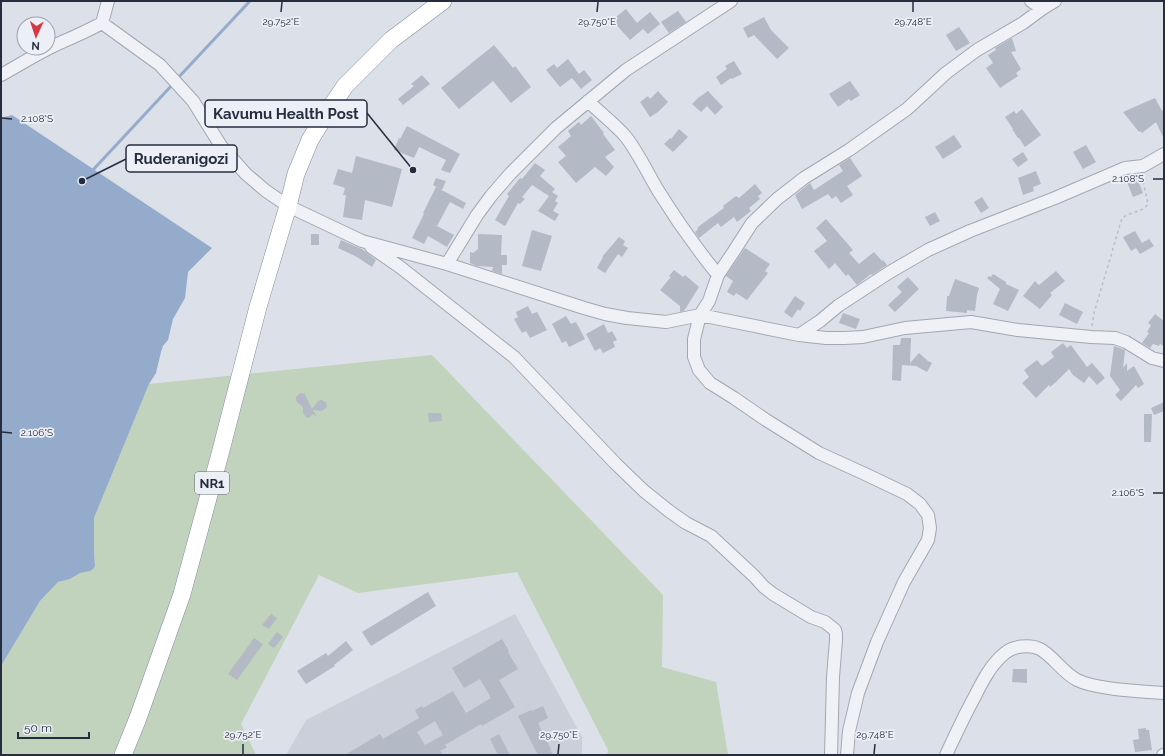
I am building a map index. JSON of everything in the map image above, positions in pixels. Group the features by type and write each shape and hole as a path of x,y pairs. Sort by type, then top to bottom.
{"highway":[{"name":"NR1","path":"123,755 138,718 182,594 258,307 296,174 310,140 345,86 391,40 443,1"}],"street":[{"path":"1,75 40,53 85,33 102,23 108,1"},
{"path":"447,264 477,215 491,196 556,128 626,70 731,1"},
{"path":"1031,1 1042,9"},
{"path":"847,755 849,731 858,693 877,642 904,582 928,540 930,528 928,515 920,504 906,494 819,453 710,383 699,370 694,357 694,339 700,315 709,301 718,275 752,223 777,199 804,178 849,150 907,109 946,73 977,50 1023,24 1055,1"},
{"path":"102,23 160,65 193,102 221,146 246,174 266,191 288,206 362,241 400,267 514,357 615,463 644,491 686,523 712,536 773,594 806,614 825,622 834,630 836,640 831,755"},
{"path":"588,101 625,136 637,153 658,192 675,218 699,252 718,275"},
{"path":"799,335 820,321 838,306 890,272 928,250 970,231 1055,198 1125,168 1143,166 1164,154"},
{"path":"362,241 447,264 605,314 627,318 666,322 700,315 799,335 826,338 862,337 905,328 971,322 1018,330 1115,338 1126,342 1152,358 1164,361"},
{"path":"946,755 963,718 983,681 997,661 1006,652 1020,646 1040,649 1064,672 1077,680 1090,685 1164,693"}],"path":[{"path":"1091,337 1094,313 1122,218 1146,207 1148,204 1143,183 1143,166"}],"shaded area":[{"path":"515,614 582,737 582,755 286,755 306,720"}],"green space":[{"path":"432,355 663,595 662,667 716,682 728,755 607,755 608,750 517,572 358,593 319,575 241,724 256,755 1,755 1,666 40,601 58,582 70,579 80,573 93,569 95,562 94,518 149,384"}],"water":[{"path":"12,115 212,248 188,272 185,298 173,319 168,340 163,346 161,352 156,373 149,384 94,518 95,566 90,571 80,573 70,579 58,582 40,601 1,666 1,118"}],"building":[{"path":"626,9 637,23 650,12 660,24 648,34 643,29 630,40 612,20"},
{"path":"678,11 686,22 669,33 661,22"},
{"path":"764,17 771,30 789,48 777,59 754,35 748,38 743,28"},
{"path":"959,27 970,43 956,51 946,35"},
{"path":"1012,38 1016,51 1011,52 1021,69 1016,73 1018,76 1000,88 986,68 993,63 988,55 996,50 995,48"},
{"path":"494,45 513,68 515,66 531,87 511,103 493,81 459,109 441,88"},
{"path":"568,59 579,74 584,70 592,80 581,89 572,78 560,87 546,70 554,64 557,68"},
{"path":"734,61 742,74 732,79 731,78 721,85 716,77 727,69 725,66"},
{"path":"422,75 430,84 403,105 398,99 414,86 411,84"},
{"path":"850,81 860,95 851,101 849,99 838,107 829,94"},
{"path":"658,91 668,102 658,112 650,117 640,102 648,96 650,99"},
{"path":"708,91 723,107 715,115 707,106 701,112 692,104"},
{"path":"1155,98 1162,111 1164,109 1164,139 1156,122 1142,133 1140,131 1139,132 1123,112"},
{"path":"1022,109 1041,135 1025,147 1005,117 1014,111 1016,114"},
{"path":"591,116 615,150 605,157 614,167 606,176 595,167 576,183 558,162 566,156 558,147 571,136 568,131 579,122 581,125"},
{"path":"407,126 460,154 450,173 441,170 446,160 419,147 414,158 394,150 399,138 400,139"},
{"path":"679,129 688,137 673,152 664,144 670,138 671,139"},
{"path":"954,135 962,147 943,159 935,147"},
{"path":"1086,145 1096,162 1083,169 1073,152"},
{"path":"1023,152 1028,160 1018,167 1012,159"},
{"path":"356,156 402,169 392,207 365,200 362,220 343,217 346,195 343,195 345,188 333,184 338,169 352,173"},
{"path":"850,158 862,176 847,186 853,195 841,203 836,196 832,199 828,194 802,209 795,195 810,183 814,190 843,171 839,165"},
{"path":"535,163 545,170 540,176 555,189 552,192 558,196 555,201 558,203 553,211 559,214 555,221 538,211 549,196 532,185 522,197 525,199 520,204 518,203 505,226 495,220 509,196 507,194"},
{"path":"1036,171 1041,184 1033,187 1034,191 1023,195 1018,178"},
{"path":"436,178 446,181 442,190 433,185"},
{"path":"1137,178 1143,193 1133,197 1127,182"},
{"path":"755,184 762,193 758,196 760,199 749,208 751,211 737,222 734,217 721,227 718,223 699,238 695,232 698,227 724,208 723,206 736,196 739,198"},
{"path":"436,187 466,203 463,209 450,202 437,226 454,235 447,247 428,236 424,244 412,238"},
{"path":"982,197 989,208 981,213 974,202"},
{"path":"935,212 940,221 930,226 925,217"},
{"path":"826,219 853,250 849,253 859,264 874,252 887,265 872,275 871,274 857,285 848,274 846,276 835,263 829,269 814,251 827,241 816,228"},
{"path":"532,230 552,236 541,271 522,266"},
{"path":"1135,231 1142,243 1149,239 1154,246 1140,254 1136,248 1131,251 1123,237"},
{"path":"311,234 319,234 319,245 311,245"},
{"path":"478,234 502,235 501,255 507,255 507,265 502,265 502,274 492,271 493,267 477,266 470,263 470,252 473,253 478,249"},
{"path":"619,237 625,241 623,245 628,248 622,257 618,254 605,273 597,268 602,257"},
{"path":"341,240 362,249 376,260 372,267 357,257 338,248"},
{"path":"745,248 770,264 765,271 768,273 747,300 736,293 734,296 727,292 733,281 726,276"},
{"path":"674,270 683,277 685,275 699,287 684,311 680,312 680,306 660,290 671,277 669,276"},
{"path":"1056,271 1065,281 1050,293 1052,295 1040,309 1023,296 1035,281 1039,285"},
{"path":"993,274 1006,282 1006,284 1019,290 1008,311 993,304 1000,289 987,278 989,276 991,277"},
{"path":"908,277 919,289 895,312 888,305 902,292 897,287"},
{"path":"955,279 979,288 975,311 967,310 967,313 946,311 947,296 949,296"},
{"path":"795,296 805,303 800,311 798,309 792,318 784,312"},
{"path":"1065,303 1083,312 1077,324 1059,315"},
{"path":"528,306 532,314 537,312 547,330 530,338 526,331 522,333 514,319 518,317 516,312"},
{"path":"843,313 860,319 856,329 839,323"},
{"path":"1155,314 1164,321 1164,346 1160,344 1159,346 1153,344 1150,348 1142,343 1149,333 1147,332 1151,325 1148,323"},
{"path":"566,316 571,324 576,322 585,339 569,347 566,341 562,343 552,324"},
{"path":"604,324 608,333 612,331 617,340 613,342 615,347 603,353 600,348 595,351 586,334"},
{"path":"901,338 911,338 910,363 919,353 932,363 927,372 916,366 902,365 901,381 892,380 893,345 900,345"},
{"path":"1063,343 1067,348 1071,345 1087,367 1092,363 1105,378 1097,385 1089,376 1084,383 1073,375 1069,369 1036,398 1022,383 1029,377 1024,370 1037,360 1042,366 1054,357 1051,352"},
{"path":"1114,346 1125,350 1123,368 1127,363 1127,371 1134,366 1144,384 1138,388 1136,385 1121,401 1115,395 1120,390 1110,376"},
{"path":"300,393 304,393 312,409 318,401 321,400 326,402 327,407 322,411 313,410 317,417 313,414 309,418 306,417 303,413 303,407 296,400 296,397"},
{"path":"1164,402 1164,411 1154,415 1151,408"},
{"path":"428,413 441,413 442,421 429,422"},
{"path":"1144,414 1152,414 1151,442 1144,442"},
{"path":"428,592 436,606 371,646 362,632"},
{"path":"271,614 277,618 269,629 262,625"},
{"path":"277,632 283,637 274,648 268,644"},
{"path":"254,638 263,644 237,680 228,674"},
{"path":"502,639 518,669 499,680 515,707 482,726 481,724 445,745 447,747 440,751 443,755 345,755 380,734 383,739 419,718 415,710 422,706 423,708 453,691 466,713 491,698 480,679 464,688 452,668","holes":["435,721 443,735 425,745 417,732"]},
{"path":"346,641 353,650 334,665 335,666 306,684 297,671 326,653 328,656"},
{"path":"1013,669 1027,669 1027,683 1012,682"},
{"path":"543,706 548,718 538,723 553,755 538,755 518,716"},
{"path":"1146,728 1146,730 1149,730 1152,750 1135,752 1133,740 1139,739 1138,729"},
{"path":"499,734 510,755 498,755 490,739"}],"waterway":[{"path":"176,80 250,1"},
{"path":"92,171 173,84"}],"place":[{"name":"Kavumu Health Post","path":"413,170"},
{"name":"Ruderanigozi","path":"82,181"}]}
